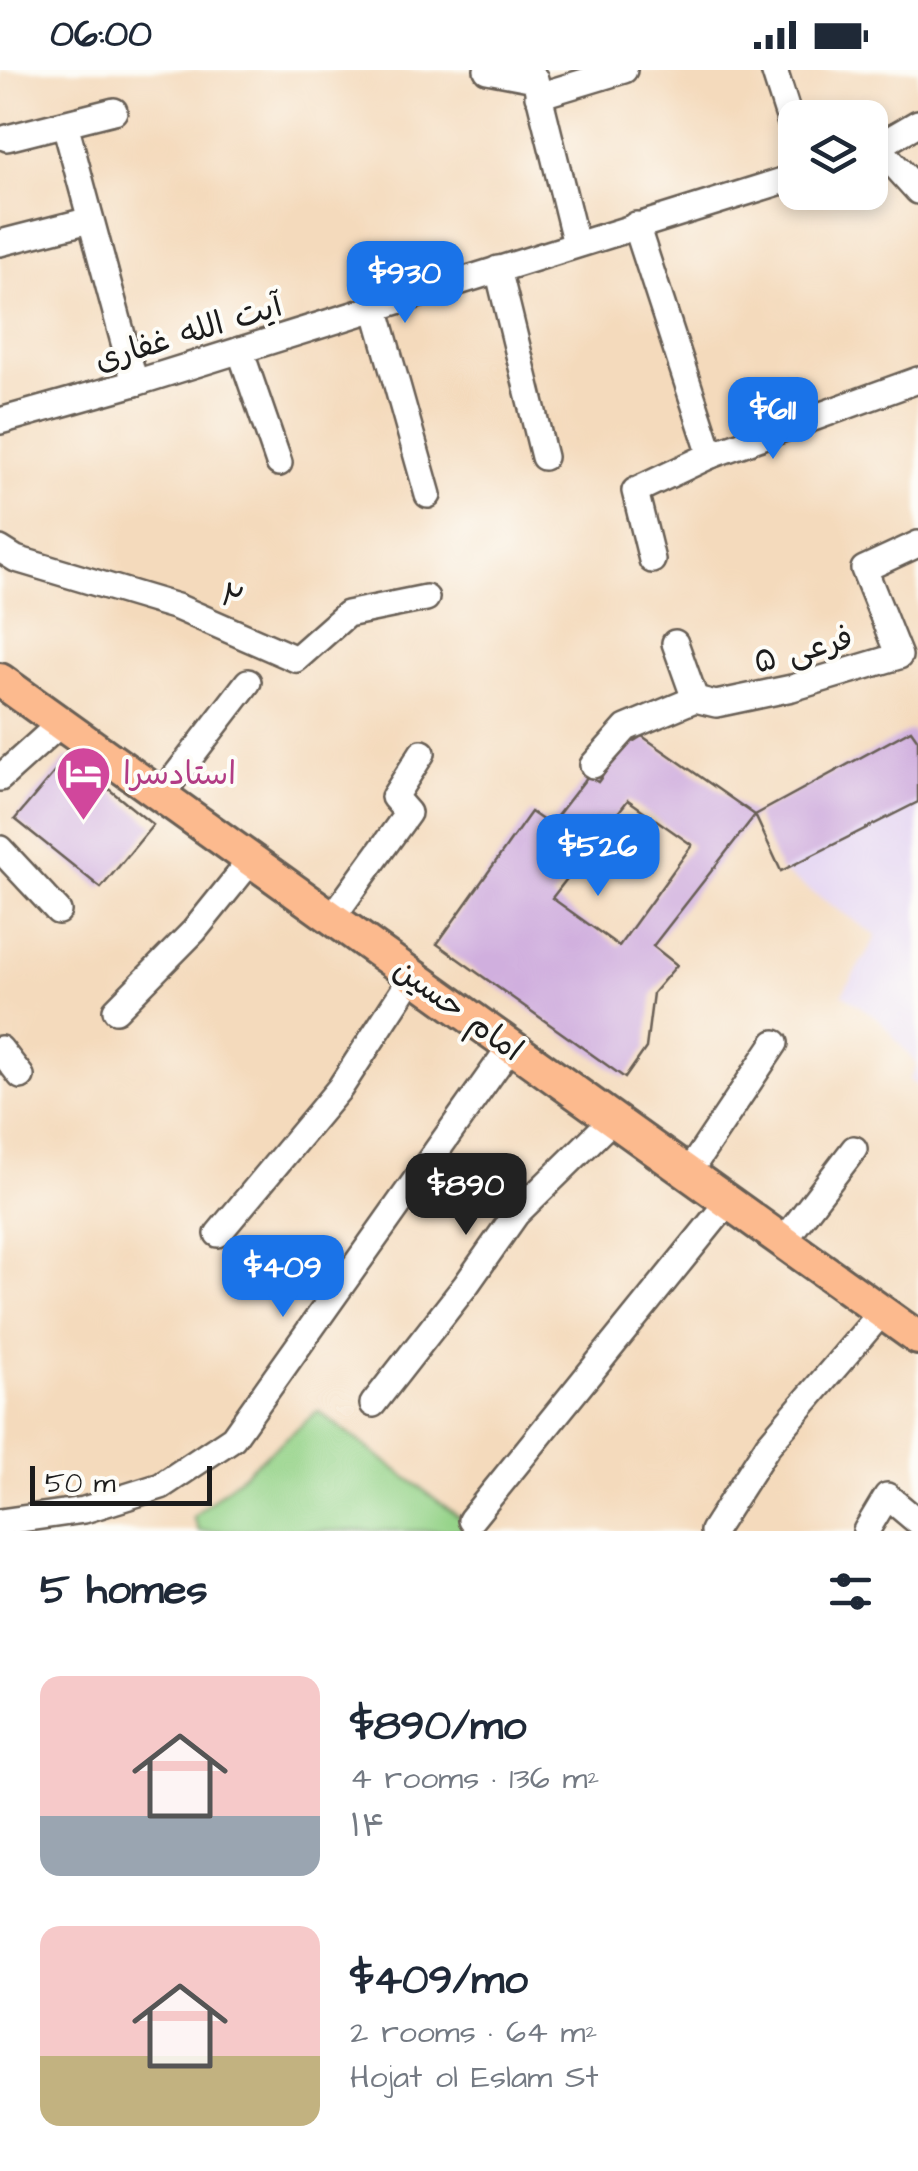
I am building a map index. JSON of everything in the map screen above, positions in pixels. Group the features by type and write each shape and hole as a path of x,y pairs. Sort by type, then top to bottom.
{"main road":[{"name":"امام حسین","path":"0,680 918,1338"}],"street":[{"path":"487,70 535,79 576,244"},
{"path":"538,96 624,70"},
{"path":"774,70 784,100"},
{"path":"7,138 114,112"},
{"path":"888,141 918,123"},
{"path":"65,124 135,383"},
{"path":"888,163 918,192"},
{"name":"آیت الله غفاری","path":"0,421 135,383 778,182"},
{"path":"0,243 90,220"},
{"path":"636,225 711,455"},
{"path":"498,268 544,457"},
{"path":"375,307 428,495"},
{"path":"240,350 279,462"},
{"path":"652,560 635,491 711,455 918,380"},
{"name":"فرعی ۵","path":"593,766 626,728 695,699 716,704 792,688 899,656 864,569 918,544"},
{"name":"۲","path":"0,550 16,559 178,608 296,659 347,614 426,598"},
{"path":"675,643 695,699"},
{"path":"162,795 248,682"},
{"path":"0,778 60,724"},
{"path":"332,918 408,813 394,798 422,753"},
{"path":"0,850 58,911"},
{"path":"116,1010 194,932 252,859"},
{"path":"218,1234 340,1088 413,976"},
{"path":"688,1173 775,1044"},
{"path":"0,1522 84,1510 161,1486 232,1438 510,1046"},
{"path":"0,1048 21,1076"},
{"path":"373,1404 466,1286 516,1214 613,1120"},
{"path":"784,1242 854,1148"},
{"path":"472,1520 728,1202"},
{"path":"713,1531 768,1445 882,1312"},
{"path":"866,1531 886,1496 918,1522"}],"shaded area":[{"path":"911,730 918,740 918,1087 909,1080 917,1065 880,1020 842,994 877,936 781,871 755,815"}],"green space":[{"path":"318,1411 478,1531 199,1531 193,1517"}],"building":[{"path":"911,730 918,740 918,802 781,871 755,815"},
{"path":"642,736 755,815 653,946 677,965 653,993 646,1048 625,1078 437,944 531,812 550,825 588,776 598,782 623,748","holes":["628,800 692,845 619,946 552,898"]},
{"name":"استادسرا","path":"68,756 153,825 101,888 15,819"}],"place":[{"name":"استادسرا","path":"84,822"}]}
